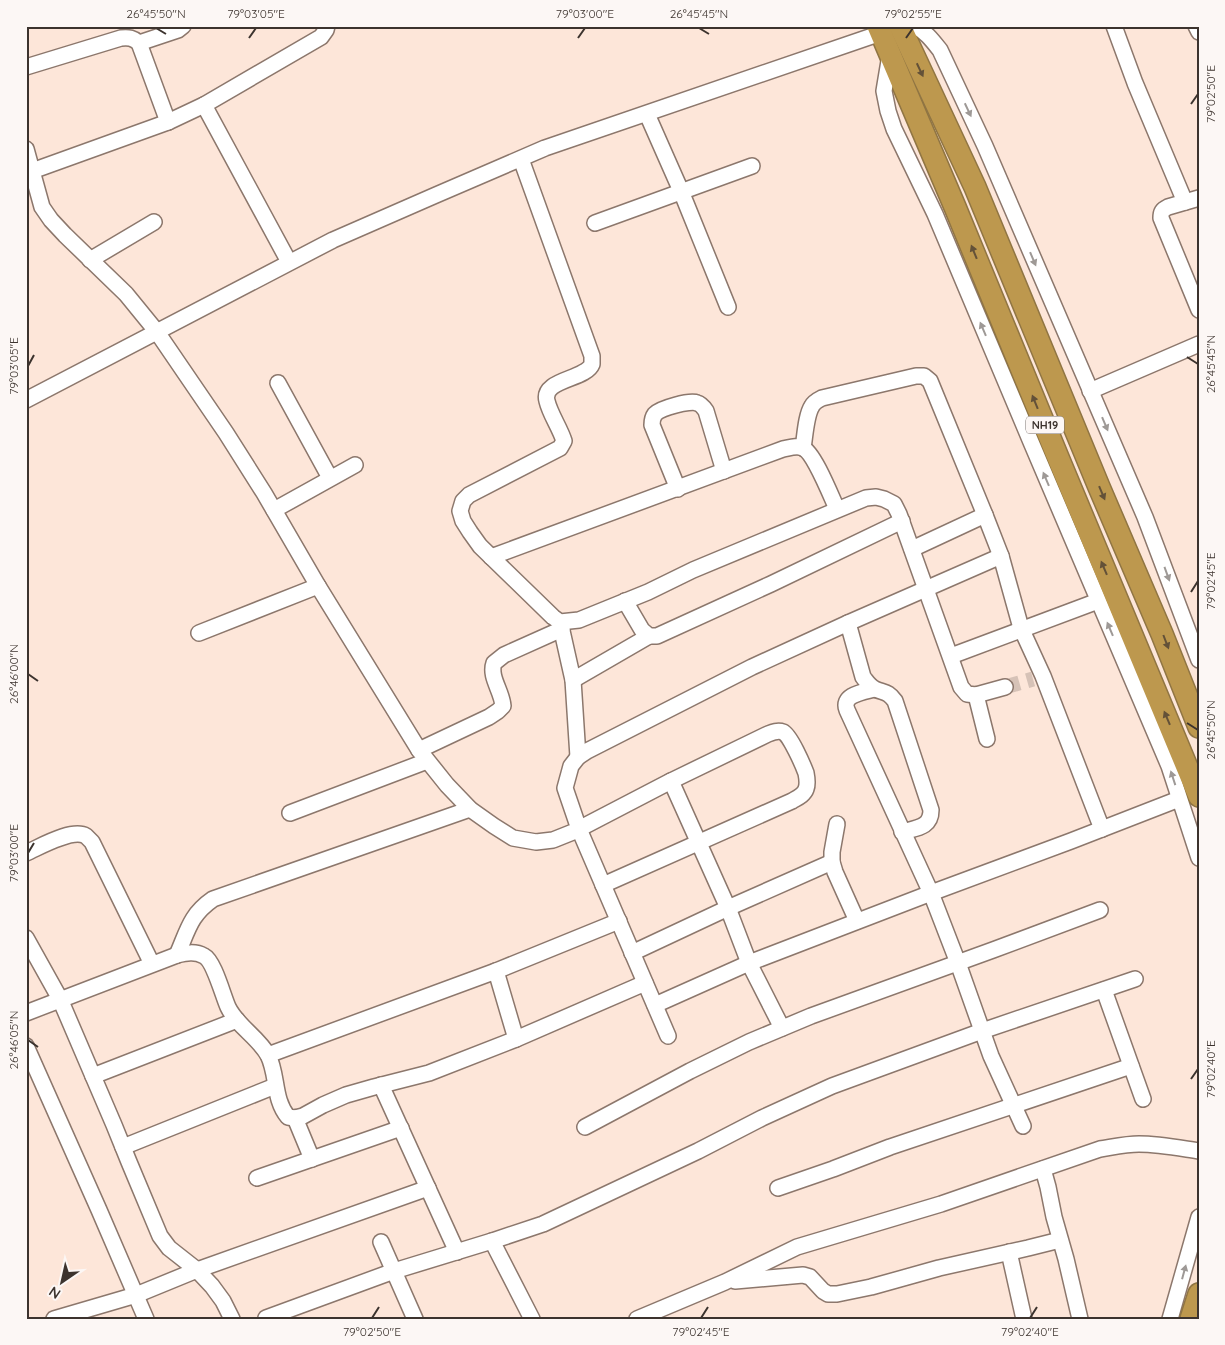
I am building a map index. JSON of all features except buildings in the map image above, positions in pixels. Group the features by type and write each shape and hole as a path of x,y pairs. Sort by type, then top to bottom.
{"highway":[{"name":"NH19","path":"886,28 890,55 959,216 1058,460 1189,797"},
{"name":"NH19","path":"886,28 975,187 1199,726"},
{"path":"1191,1319 1199,1294"}],"street":[{"path":"139,43 178,30 182,26"},
{"path":"32,171 168,122 204,105 321,36 327,26"},
{"path":"915,26 930,36 940,50 989,155 1145,517 1199,660"},
{"path":"1114,26 1135,83 1192,200 1163,210 1161,218 1199,310"},
{"path":"1196,26 1199,32"},
{"path":"26,400 333,240 545,148 647,114 886,28"},
{"path":"26,67 129,37 139,43 168,122"},
{"path":"890,55 884,91 894,129 935,214 1169,766 1189,797 1199,858"},
{"path":"204,105 289,262"},
{"path":"647,114 681,191 728,307"},
{"path":"26,149 42,207 60,230 126,294 157,332 226,433 423,756 447,785 470,808 514,838 536,842 552,840 579,829 670,781 776,731 783,732 788,736 806,773 806,790 800,796 603,885"},
{"path":"521,159 592,356 592,363 587,370 553,386 547,392 546,400 564,442 560,448 477,490 463,501 460,511 463,521 470,532 491,557 561,625 573,680 578,757"},
{"path":"595,223 752,166"},
{"path":"90,260 154,222"},
{"path":"1090,391 1199,344"},
{"path":"803,448 811,406 822,398 916,376 924,376 930,381 1001,556 1021,628 1038,677 1102,829"},
{"path":"278,383 330,478"},
{"path":"678,489 652,425 652,418 661,410 690,402 698,403 702,406 706,411 724,471"},
{"path":"491,557 784,449 794,447 803,448 811,455 837,509"},
{"path":"274,510 355,464"},
{"path":"290,813 423,756 498,712 503,706 503,698 492,673 494,663 504,655 561,625 579,620 626,601 693,570 866,498 876,497 894,504 902,520 961,687 967,694 976,695 1004,687"},
{"path":"912,549 985,515"},
{"path":"573,680 649,636 658,636 666,633 902,520"},
{"path":"668,1036 579,829 565,788 571,766 587,750 752,667 1001,556"},
{"path":"199,633 318,586"},
{"path":"626,601 642,630 649,636"},
{"path":"950,656 1021,628 1098,601"},
{"path":"848,623 863,677 868,685 874,689 891,694 895,701 931,810 929,822 902,832"},
{"path":"874,689 851,697 845,705 931,893 991,1056 1023,1126"},
{"path":"976,695 987,740"},
{"path":"670,781 728,908 749,963 782,1028"},
{"path":"654,1005 749,963 1189,797"},
{"path":"177,955 193,918 202,907 214,899 470,808"},
{"path":"837,824 832,852 834,872 857,922"},
{"path":"26,853 66,836 75,834 85,835 92,842 152,964"},
{"path":"632,953 832,862"},
{"path":"584,1127 690,1071 782,1028 1100,910"},
{"path":"268,1055 496,971 618,921"},
{"path":"26,938 60,999 160,1236 169,1248 212,1286 223,1301 232,1319"},
{"path":"26,1013 177,955 193,952 204,956 210,962 229,1010 268,1055 278,1101 282,1110 288,1117 295,1118 346,1096 429,1073 516,1039 645,983"},
{"path":"496,971 516,1039"},
{"path":"266,1318 394,1271 543,1224 832,1086 982,1031 1135,979"},
{"path":"1104,990 1143,1099"},
{"path":"93,1076 238,1020"},
{"path":"26,1046 146,1319"},
{"path":"778,1188 890,1147 1131,1066"},
{"path":"381,1085 457,1252"},
{"path":"123,1147 275,1086"},
{"path":"295,1118 312,1159"},
{"path":"257,1178 401,1128"},
{"path":"636,1319 725,1282 796,1247 941,1204 1100,1149 1120,1145 1152,1144 1199,1151"},
{"path":"1043,1170 1080,1319"},
{"path":"54,1319 136,1295 196,1270 428,1188"},
{"path":"1170,1319 1199,1217"},
{"path":"725,1282 803,1275 810,1278 828,1294 837,1294 1060,1240"},
{"path":"492,1241 532,1319"},
{"path":"381,1242 415,1319"},
{"path":"1009,1252 1024,1319"}],"tunnel":[{"path":"1005,687 1033,679"}]}
